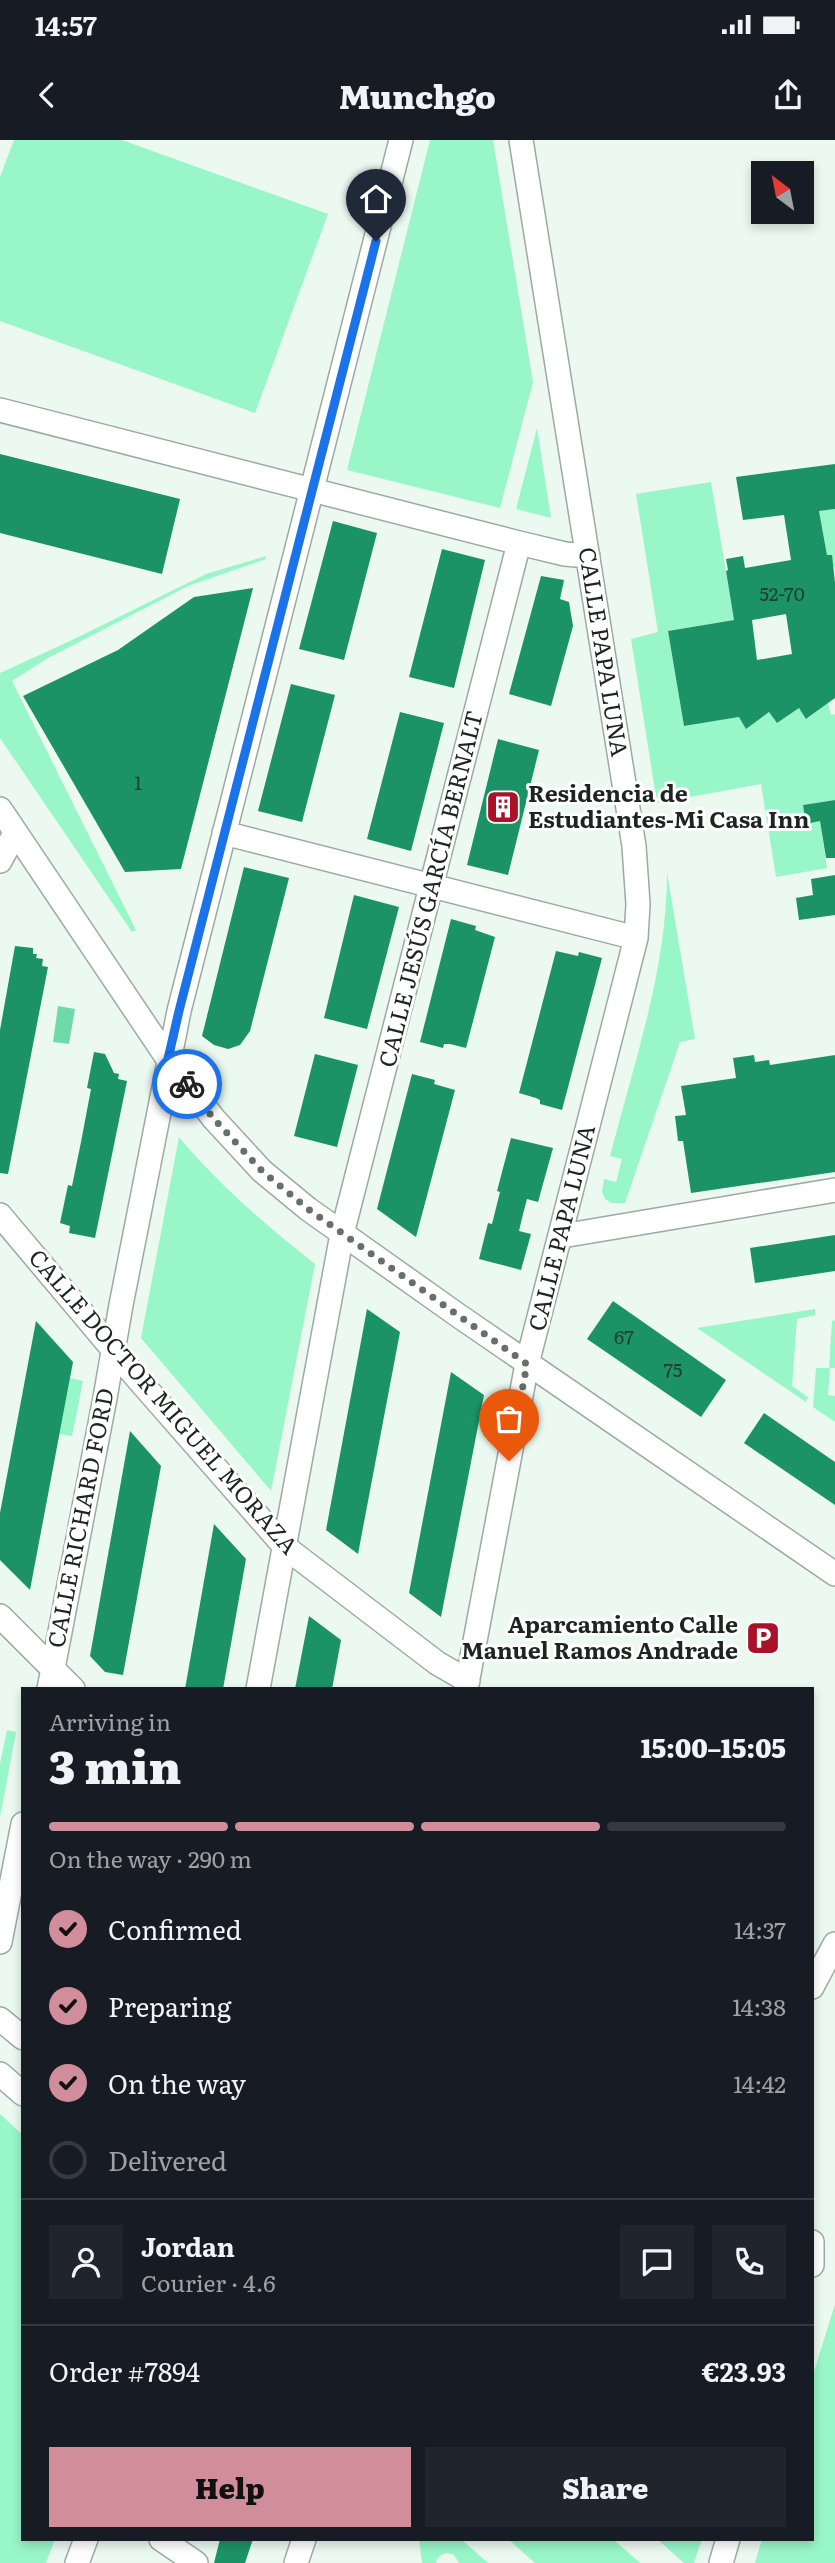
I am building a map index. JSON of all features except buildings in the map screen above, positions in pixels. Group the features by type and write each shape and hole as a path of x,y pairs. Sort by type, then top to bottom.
{"street":[{"name":"CALLE RICHARD FORD","path":"51,1679 168,1059 401,140"},
{"name":"CALLE PAPA LUNA","path":"467,1685 527,1364 562,1236 636,939 638,904 634,846 522,140"},
{"path":"0,410 519,543 565,554 588,556"},
{"name":"CALLE JESÚS GARCÍA BERNALT","path":"258,1687 342,1234 519,543"},
{"path":"0,809 168,1059 214,1119 262,1171 342,1234 835,1574"},
{"path":"0,861 15,833"},
{"path":"224,834 636,939"},
{"path":"562,1236 835,1191"},
{"name":"CALLE DOCTOR MIGUEL MORAZA","path":"0,1215 285,1547 467,1685"},
{"path":"0,1616 51,1679 69,1687"},
{"path":"0,1942 21,1834"},
{"path":"814,1983 835,1944"},
{"path":"0,2019 21,2036"},
{"path":"0,2074 21,2092"},
{"path":"77,2563 85,2541"},
{"path":"164,2541 196,2563"},
{"path":"296,2563 303,2541"},
{"path":"721,2563 728,2541"}],"shaded area":[{"path":"14,140 122,140 328,214 255,413 0,321 0,177"},
{"path":"430,140 493,140 533,382 500,508 347,470"},
{"path":"537,428 551,518 516,509"},
{"path":"711,482 734,620 668,631 684,726 739,717 747,728 769,712 777,723 799,708 807,719 828,703 831,715 835,714 835,800 803,805 806,824 820,821 827,868 776,877 761,784 657,803 631,639 658,632 636,494"},
{"path":"835,509 835,567 832,568 832,555 827,555 819,511"},
{"path":"266,556 266,559 188,586 48,658 12,681 136,930 132,932 0,738 0,673 206,574"},
{"path":"667,873 695,1039 680,1042 625,1203 611,1203 605,1199 602,1192 604,1179 616,1182 622,1159 610,1156 648,1016 666,909"},
{"path":"58,1006 75,1009 69,1044 53,1042"},
{"path":"179,1137 244,1204 315,1264 271,1491 141,1338"},
{"path":"815,1309 815,1315 797,1319 792,1386 808,1397 806,1402 697,1328"},
{"path":"835,1320 835,1368 830,1368 828,1395 835,1396 835,1422 813,1407 816,1368 829,1368 832,1321"},
{"path":"70,1378 83,1381 72,1436 59,1434"},
{"path":"7,1730 16,1732 0,1817 0,1764"},
{"path":"0,2114 21,2133 21,2541 54,2541 46,2563 0,2563"},
{"path":"835,2304 835,2563 755,2563 761,2541 814,2541 814,2372"},
{"path":"419,2541 463,2541 488,2563 459,2563 454,2555 448,2553 440,2555 436,2563 422,2563"},
{"path":"510,2541 615,2541 640,2563 535,2563"},
{"path":"659,2541 701,2541 694,2563 684,2563"}],"way so far":[{"path":"187,1084 214,1119 262,1171 308,1209 527,1364 509,1461"}],"place":[{"name":"Residencia de Estudiantes-Mi Casa Inn","path":"503,807"},
{"name":"Aparcamiento Calle Manuel Ramos Andrade","path":"763,1638"}],"route":[{"path":"187,1084 168,1059 376,241"}]}
